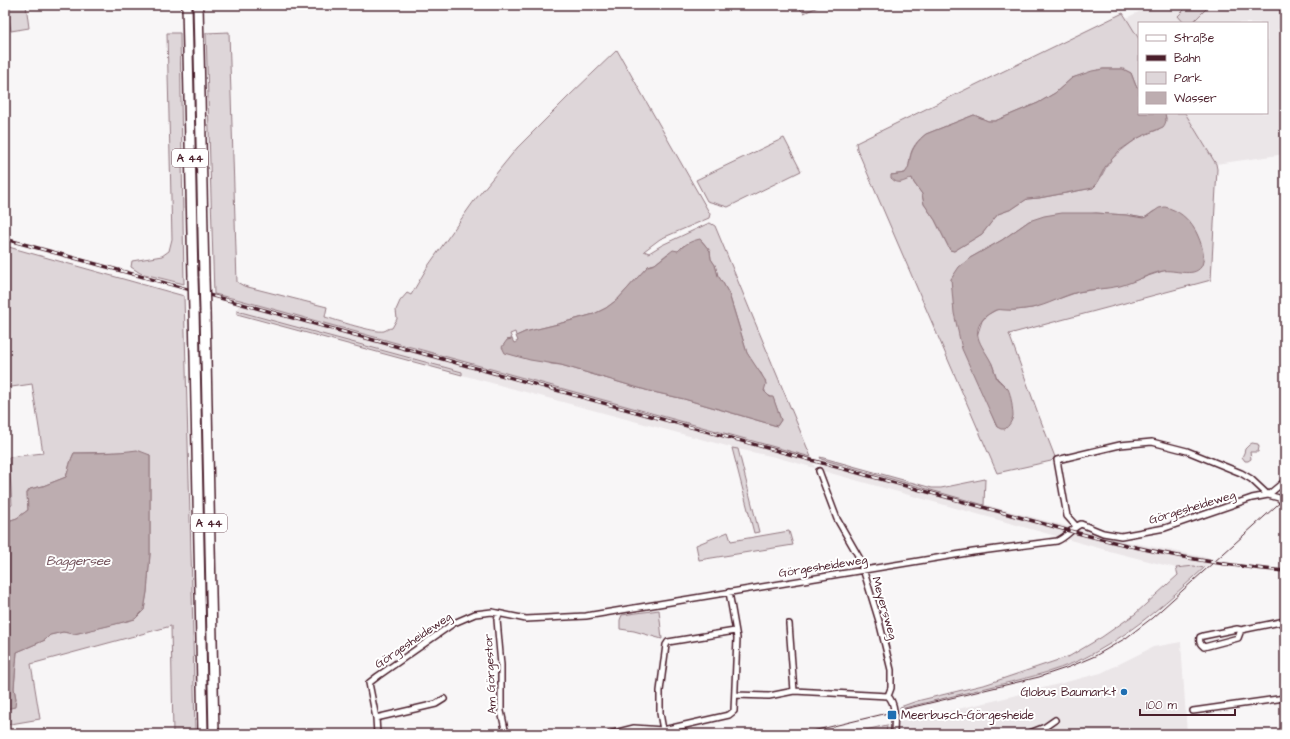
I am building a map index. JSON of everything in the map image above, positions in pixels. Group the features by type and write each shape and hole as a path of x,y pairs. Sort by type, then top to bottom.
{"highway":[{"name":"A 44","path":"187,5 203,734"},
{"name":"A 44","path":"198,5 214,734"}],"street":[{"path":"1076,526 1067,516 1057,460 1120,445 1152,442 1187,451 1241,473 1251,479 1268,495 1278,498 1285,505"},
{"name":"Meyersweg","path":"819,471 837,519 860,560 879,621 891,670 891,688 888,696 894,706 894,734"},
{"path":"1268,495 1285,481"},
{"name":"Görgesheideweg","path":"376,718 369,683 454,623 475,614 492,612 526,619 586,616 973,552 1057,542 1076,526 1081,524 1111,535 1121,536 1165,528 1252,498 1268,495"},
{"path":"610,734 634,728 663,730 729,716 734,712 737,638 729,592"},
{"name":"Am Görgestor","path":"498,614 497,620 501,665 500,711 506,734"},
{"path":"1241,630 1238,638 1221,643 1204,647 1199,641 1200,637 1203,636 1285,621"},
{"path":"789,624 794,691"},
{"path":"663,730 660,713 660,699 666,645 668,642 735,631"},
{"path":"735,695 769,696 794,691 888,696"},
{"path":"1194,711 1285,698"},
{"path":"377,734 376,718 436,704 444,699"},
{"path":"1027,734 1045,727 1055,720"}],"shaded area":[{"path":"1153,5 1285,5 1285,154 1216,164 1186,114 1268,114 1268,22 1138,22 1138,37 1126,18"},
{"path":"240,300 811,457 815,468 738,449 462,375 462,372 237,311"},
{"path":"821,459 911,485 1119,540 1214,559 1204,568 1194,566 1176,568 1113,552 823,471"},
{"path":"1181,642 1187,734 848,734 993,701 1101,673 1153,647"}],"green space":[{"path":"7,5 26,5 29,28 11,31"},
{"path":"796,5 822,5 804,13"},
{"path":"1189,5 1206,5 1208,7 1193,22 1183,22 1178,16"},
{"path":"1280,9 1285,9 1285,29 1280,29"},
{"path":"1123,13 1138,37 1138,87 1136,86 1131,73 1123,69 1103,69 1072,78 1055,93 1038,103 995,121 988,121 974,115 926,134 913,148 909,166 905,173 891,175 912,178 922,194 924,204 935,220 950,250 954,251 982,234 998,214 1012,209 1027,199 1093,188 1114,157 1138,138 1160,128 1166,119 1165,114 1186,114 1216,164 1217,169 1211,280 1009,334 1055,457 1051,461 997,473 857,149 856,143","holes":["1154,211 1196,232 1204,260 1163,271 1118,286 1078,292 1032,308 1016,310 998,309 987,315 982,321 977,336 992,364 997,378 1008,389 997,427 991,413 951,279 970,258 1002,240 1029,221 1096,213 1143,218"]},
{"path":"229,32 237,282 244,286 327,307 325,317 379,331 392,328 397,319 396,310 400,301 407,293 411,295 428,266 474,201 517,148 617,50 710,214 709,218 660,239 644,251 649,253 662,245 707,224 710,223 715,226 811,457 214,294 206,33","holes":["702,241 710,251 711,259 715,265 718,276 729,294 747,353 758,371 761,373 766,384 764,388 766,394 773,398 781,420 777,426 561,365 551,364 507,340 512,339 510,334 515,332 516,336 525,332 594,314 606,308 618,299 648,266 655,264 667,254 678,251 683,246"]},
{"path":"167,33 180,33 184,284 140,273 131,267 132,261 162,256 169,251 172,239"},
{"path":"784,138 801,171 728,207 707,201 696,180"},
{"path":"5,246 184,296 195,734 173,734 171,626 31,664 40,719 5,725 5,708 6,709 16,699 14,688 17,652 45,640 50,635 63,632 74,634 135,619 144,610 150,554 150,455 123,452 74,453 66,477 43,486 30,489 27,493 28,510 17,518 5,522 5,507 12,505 9,457 43,453 32,384 5,388"},
{"path":"237,311 462,372 462,375 237,314"},
{"path":"1252,443 1258,444 1258,452 1250,452 1251,459 1245,461 1242,457 1245,449"},
{"path":"732,448 738,449 759,532 754,533"},
{"path":"820,457 932,488 941,488 985,479 984,505 821,459"},
{"path":"789,531 793,545 699,560 696,545 728,532 731,541"},
{"path":"1194,566 1204,568 1139,624 1085,658 1036,676 900,709 900,707 917,701 987,684 1070,656 1102,637 1135,614 1178,575 1176,568"},
{"path":"659,610 662,639 634,631 620,629 620,620 622,615"},
{"path":"887,725 886,734 848,734"}],"water":[{"path":"1103,69 1123,69 1131,73 1136,86 1138,87 1138,114 1165,114 1166,120 1163,127 1138,138 1119,151 1105,167 1093,188 1027,199 1012,209 998,214 982,234 954,251 950,250 935,220 924,204 922,194 912,178 896,182 891,178 891,175 905,173 914,148 926,134 974,115 988,121 995,121 1038,103 1055,93 1072,78"},
{"path":"1165,207 1182,215 1197,234 1203,253 1203,263 1198,270 1188,273 1163,271 1120,286 1078,292 1032,308 997,310 986,316 978,329 979,341 992,364 997,379 1008,389 1012,402 1012,420 1005,429 997,427 962,349 954,313 951,279 959,267 970,258 1002,240 1029,221 1044,216 1062,213 1096,213 1143,218 1159,208"},
{"path":"700,239 710,251 711,259 715,265 718,276 729,294 747,353 765,380 766,384 764,391 770,397 773,397 781,420 777,426 561,365 530,360 505,353 502,347 507,340 512,339 514,343 518,341 516,336 525,332 594,314 606,308 618,299 648,266 655,264 673,250 678,251 688,243"},
{"name":"Baggersee","path":"137,450 150,455 150,554 144,610 135,619 74,634 63,632 50,635 45,640 17,652 14,688 16,699 15,707 6,709 5,522 17,518 28,510 27,493 30,489 43,486 66,477 74,453"}],"tram line":[{"path":"800,734 1039,677 1095,656 1126,638 1152,618 1285,498"}],"railway":[{"path":"5,239 1070,531 1177,556 1231,565 1285,571"}],"place":[{"name":"Globus Baumarkt","path":"1124,692"},
{"name":"Meerbusch-Görgesheide","path":"892,715"}]}
